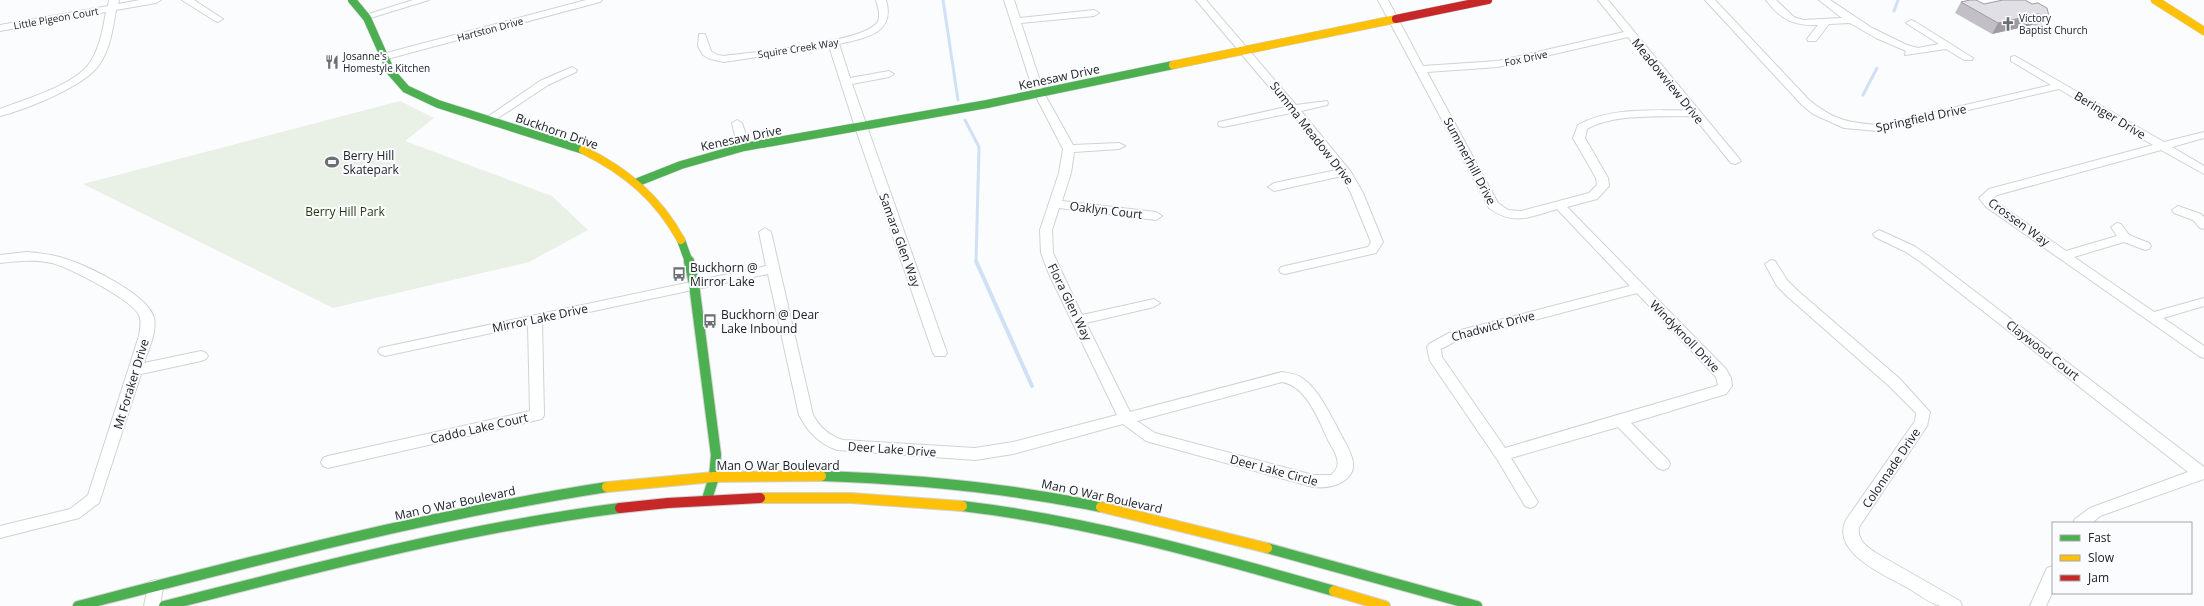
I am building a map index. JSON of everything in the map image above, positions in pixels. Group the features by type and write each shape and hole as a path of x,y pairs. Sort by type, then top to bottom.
{"street":[{"name":"Little Pigeon Court","path":"0,28 113,4 156,0"},
{"path":"187,0 218,19"},
{"name":"Buckhorn Drive","path":"352,0 367,16 389,70 398,83 421,97 576,148 602,159 638,182 658,202 676,228 687,256 694,284 716,455 714,477 707,499"},
{"path":"367,16 424,0"},
{"name":"Hartston Drive","path":"383,57 597,0"},
{"name":"Squire Creek Way","path":"702,36 702,47 706,54 711,57 724,59 833,42 867,34 880,25 884,12 881,0"},
{"path":"1009,0 1039,93 1069,149 1119,146"},
{"name":"Summa Meadow Drive","path":"1200,0 1245,50 1345,172 1357,193 1375,236 1376,247 1368,251 1285,270"},
{"name":"Summerhill Drive","path":"1383,0 1494,208 1505,214 1521,215 1588,199 1603,186 1598,168 1579,138 1579,132 1585,124 1601,119 1694,113"},
{"name":"Kenesaw Drive","path":"638,182 681,165 744,147 860,127 1039,93 1488,0"},
{"name":"Meadowview Drive","path":"1603,0 1694,113 1735,161"},
{"name":"Springfield Drive","path":"1710,0 1805,102 1823,116 1854,127 1879,128 2060,86"},
{"path":"1771,0 1795,22 1851,20"},
{"path":"1824,0 1851,20 1876,35 1900,47 1916,51"},
{"path":"2155,0 2204,31"},
{"path":"2,110 66,86 87,73 94,65 98,55 113,4"},
{"path":"1016,21 1094,13"},
{"path":"1812,39 1826,22"},
{"path":"1910,24 1968,58"},
{"name":"Fox Drive","path":"1420,69 1498,64 1630,34"},
{"name":"Samara Glen Way","path":"833,42 847,82 860,127 940,353"},
{"path":"1900,56 1916,51 1947,46"},
{"name":"Beringer Drive","path":"2015,59 2204,171"},
{"path":"488,120 544,84 572,70"},
{"path":"847,82 888,74"},
{"path":"1223,124 1323,103"},
{"path":"736,123 744,147"},
{"path":"2162,146 2204,135"},
{"name":"Crossen Way","path":"2162,146 1993,192 1985,198 1990,204 2065,254 2204,353"},
{"name":"Flora Glen Way","path":"1069,149 1068,162 1046,230 1047,253 1055,274 1126,418"},
{"path":"1274,187 1345,172"},
{"name":"Oaklyn Court","path":"1055,204 1156,216"},
{"name":"Windyknoll Drive","path":"1502,455 1701,398 1721,390 1725,383 1722,373 1560,206"},
{"path":"2178,210 2202,219"},
{"path":"2117,228 2125,238 2145,246"},
{"name":"Deer Lake Drive","path":"765,232 772,269 806,415 813,427 831,442 852,447 981,454 1013,448 1126,418"},
{"name":"Claywood Court","path":"1879,234 1910,249 1926,260 2203,473"},
{"path":"2065,254 2125,238"},
{"name":"Mt Foraker Drive","path":"0,258 38,256 59,260 138,304 147,317 146,336 94,499 80,511 58,519 0,532"},
{"name":"Colonnade Drive","path":"1771,264 1782,283 1904,391 1923,412 1922,422 1854,521 1850,531 1851,537 1858,550 1954,606"},
{"name":"Mirror Lake Drive","path":"385,351 535,320 694,284 772,269"},
{"name":"Chadwick Drive","path":"1530,502 1502,455 1435,358 1434,347 1454,336 1640,288"},
{"path":"2152,317 2204,302"},
{"path":"1079,320 1154,303"},
{"name":"Caddo Lake Court","path":"328,462 537,415 535,320"},
{"path":"135,370 201,356"},
{"name":"Deer Lake Circle","path":"1282,377 1294,380 1308,392 1345,459 1345,468 1338,479 1332,482 1313,481 1151,437 1132,425 1126,418 1282,377"},
{"path":"1621,421 1663,464"},
{"path":"2082,522 2094,512 2203,473"},
{"name":"Man O War Boulevard","path":"78,606 380,530 498,505 631,486 714,477 833,476 922,480 1045,496 1142,516 1477,606"},
{"path":"164,606 485,528 619,508 707,499 803,497 869,499 972,507 1107,531 1181,549 1385,606"},
{"path":"2038,606 2052,575"},
{"path":"152,606 155,587"}],"green space":[{"name":"Berry Hill Park","path":"400,101 434,118 405,141 552,196 588,230 529,262 333,308 83,184"}],"building":[{"path":"1976,0 1984,4 2003,0 2025,0 2032,4 2038,3 2047,8 2049,16 2038,14 1998,23 1961,2"}],"waterway":[{"path":"943,0 958,100"},
{"path":"1894,11 1898,0"},
{"path":"1863,95 1877,68"},
{"path":"965,120 979,147 976,261"},
{"path":"976,261 1032,386"}],"traffic: fast":[{"path":"352,0 367,18 391,72 406,89 438,104 583,150"},
{"path":"638,182 681,165 744,147 987,104 1173,65"},
{"path":"681,240 690,264 694,284 716,455 714,477 707,499"},
{"path":"821,476 927,481 1032,494 1101,507"},
{"path":"78,606 341,539 407,524 540,497 607,487"},
{"path":"962,506 1009,512 1103,529 1196,552 1334,591"},
{"path":"164,606 447,536 562,515 620,508"},
{"path":"1267,548 1477,606"}],"traffic: slow":[{"path":"2155,0 2204,31"},
{"path":"1173,65 1396,19"},
{"path":"583,150 614,166 641,186 663,210 681,240"},
{"path":"607,487 714,477 821,476"},
{"path":"760,498 851,498 962,506"},
{"path":"1101,507 1267,548"},
{"path":"1334,591 1385,606"}],"traffic: jam":[{"path":"1396,19 1488,0"},
{"path":"620,508 668,503 760,498"}],"place":[{"name":"Victory Baptist Church","path":"2008,24"},
{"name":"Josanne's Homestyle Kitchen","path":"332,62"},
{"name":"Berry Hill Skatepark","path":"332,162"},
{"name":"Buckhorn @ Mirror Lake","path":"679,274"},
{"name":"Buckhorn @ Dear Lake Inbound","path":"710,321"}]}
